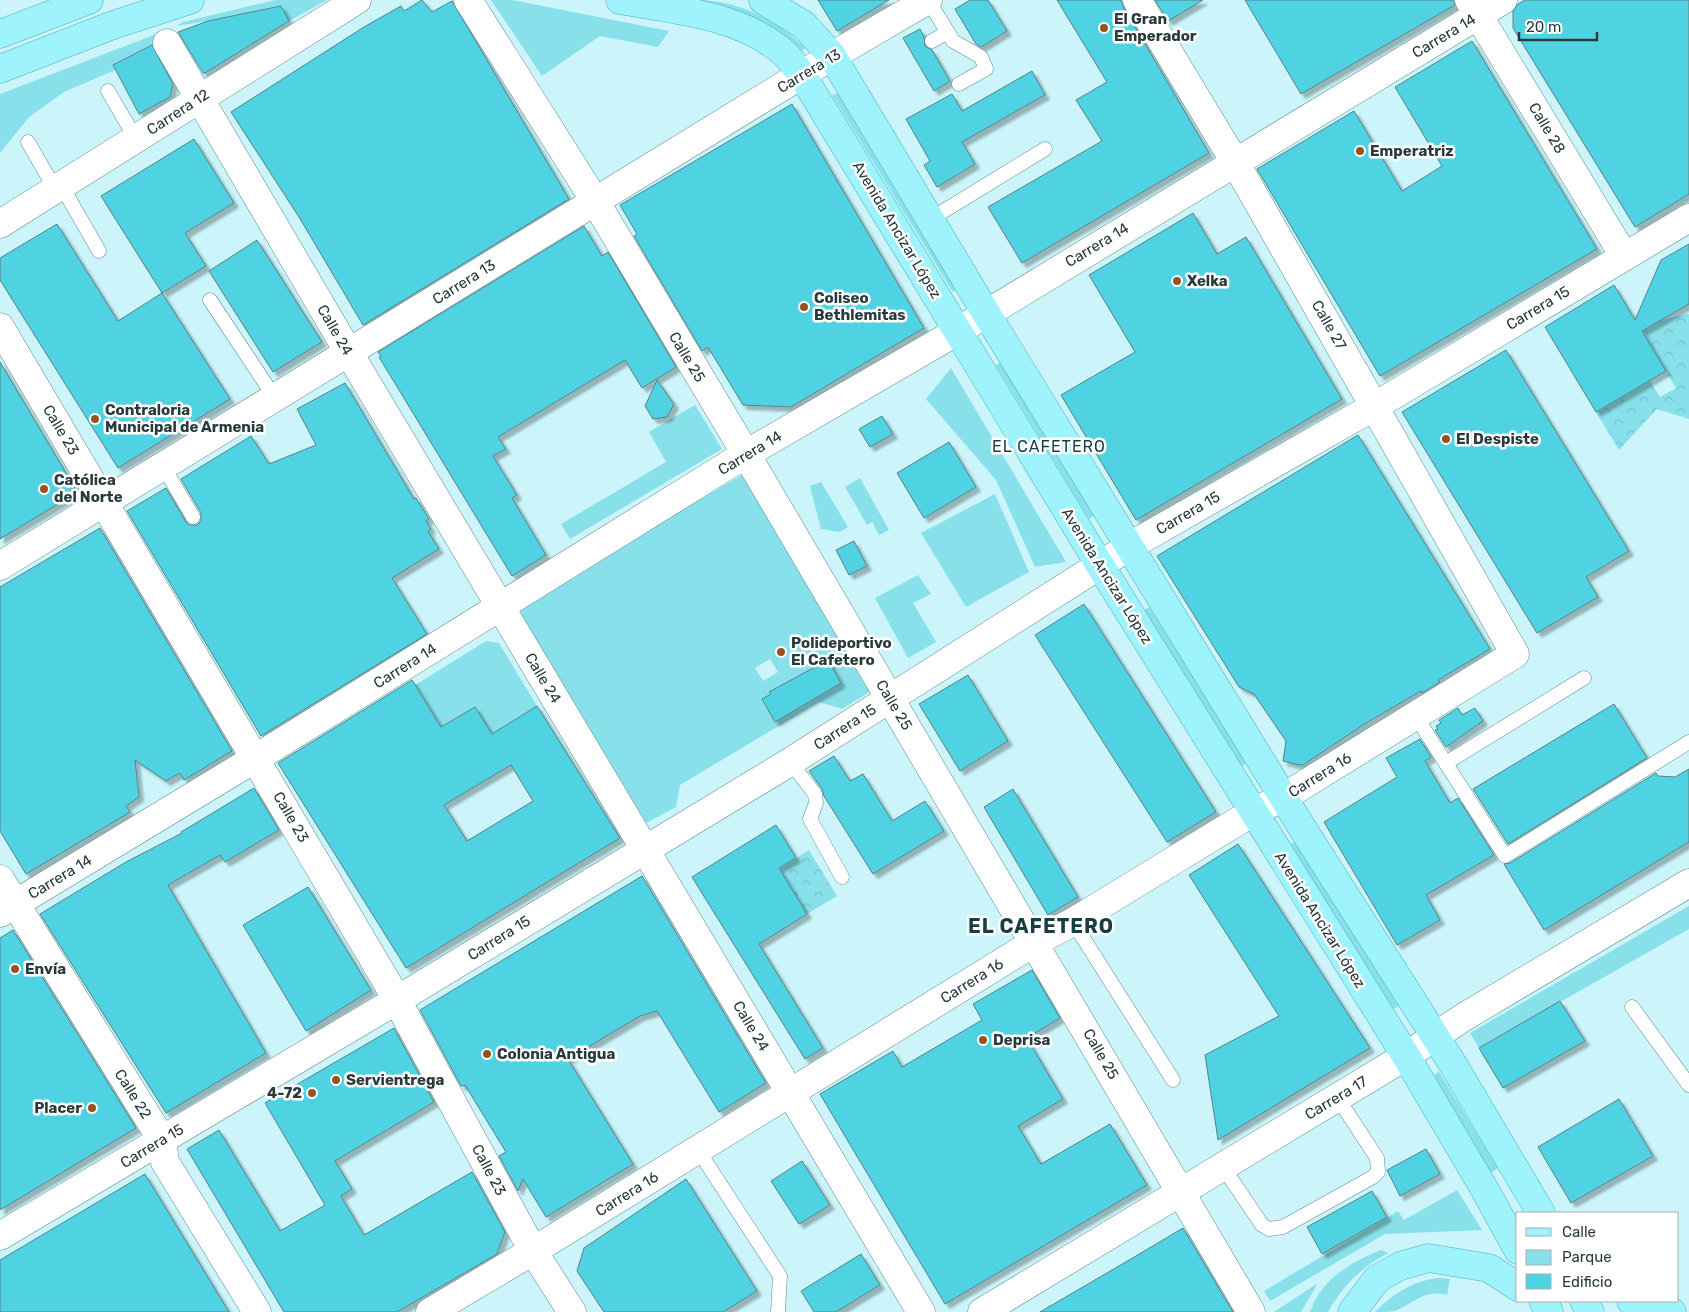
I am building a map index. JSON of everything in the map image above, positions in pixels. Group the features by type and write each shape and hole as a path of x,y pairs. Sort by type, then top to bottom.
{"main road":[{"path":"0,34 89,0"},
{"path":"0,69 113,25 190,0"},
{"name":"Avenida Ancizar López","path":"620,0 718,18 757,34 781,50 802,75 1101,567 1406,1056 1516,1246"},
{"path":"763,0 804,25 832,56 986,313 1284,797 1435,1036 1540,1211"},
{"path":"1352,1312 1377,1279 1400,1266 1428,1258 1489,1268 1516,1286"},
{"path":"1635,1302 1672,1312"}],"street":[{"name":"Carrera 12","path":"0,224 357,0"},
{"name":"Calle 25","path":"468,0 595,202 746,454 1035,942 1251,1312"},
{"name":"Carrera 13","path":"0,566 832,56 928,0"},
{"name":"Calle 27","path":"1137,0 1235,162 1515,654"},
{"name":"Carrera 14","path":"8,908 256,758 746,454 958,331 1235,162 1474,8 1504,0"},
{"name":"Calle 28","path":"1474,8 1624,256"},
{"name":"Calle 24","path":"167,43 348,353 921,1312"},
{"name":"Carrera 15","path":"0,1236 397,1000 790,762 1101,567 1130,546 1375,406 1689,218"},
{"name":"Calle 23","path":"0,328 105,502 397,1000 533,1251 572,1312"},
{"name":"Carrera 16","path":"430,1312 533,1251 1035,942 1073,922 1253,812 1284,797 1515,654"},
{"name":"Calle 22","path":"0,879 8,908 162,1140 165,1162 256,1312"},
{"name":"Carrera 17","path":"982,1312 1689,883"}],"lane":[{"path":"928,0 953,41 981,57 986,69 959,84"},
{"path":"932,41 948,32"},
{"path":"108,91 136,139"},
{"path":"28,142 99,250"},
{"path":"929,220 1045,149"},
{"path":"210,300 275,398"},
{"path":"162,466 194,517"},
{"path":"1446,763 1584,678"},
{"path":"1416,715 1505,856 1689,742"},
{"path":"790,762 815,794 816,803 810,819 842,877"},
{"path":"1073,922 1173,1080"},
{"path":"1632,1007 1689,1085"},
{"path":"1223,1167 1262,1225 1268,1229 1283,1227 1373,1177 1378,1172 1377,1158 1337,1097"},
{"path":"698,1150 780,1276 778,1312"}],"green space":[{"path":"275,0 327,0 289,21 280,6 239,16 176,26 183,22"},
{"path":"491,0 512,0 669,31 658,47 600,36 542,76"},
{"path":"696,0 726,3 755,13 782,28 805,48 802,51 778,32 753,18"},
{"path":"167,30 159,44 153,44 113,65 115,70 64,92 29,117 0,153 0,94"},
{"path":"837,93 958,289 953,292 832,95"},
{"path":"1689,314 1689,419 1657,409 1619,450 1596,412 1650,381 1660,397 1676,388 1640,328 1650,322"},
{"path":"1001,362 1095,515 1089,519 996,365"},
{"path":"951,368 1066,562 1035,567 996,480 926,399"},
{"path":"695,405 722,449 570,539 561,524 666,462 649,432"},
{"path":"742,475 871,691 842,709 819,702 680,785 676,807 646,823 517,607","holes":["770,659 778,672 763,681 755,668","828,660 841,683 775,722 762,699"]},
{"path":"860,478 889,530 879,535 872,522 867,525 845,487"},
{"path":"821,482 848,527 840,532 821,529 810,486"},
{"path":"995,494 1029,572 966,607 921,533"},
{"path":"918,575 931,594 913,603 936,642 908,658 875,598"},
{"path":"1149,607 1248,762 1242,766 1143,611"},
{"path":"486,641 499,643 537,706 492,734 475,707 441,727 415,685"},
{"path":"1297,840 1399,1006 1392,1010 1291,844"},
{"path":"809,850 837,896 807,914 779,869"},
{"path":"1689,906 1689,929 1479,1048 1470,1033"},
{"path":"1439,1072 1498,1168 1491,1173 1433,1076"},
{"path":"1457,1190 1482,1230 1385,1234 1270,1301 1264,1291 1398,1211 1404,1220"},
{"path":"1381,1250 1388,1253 1361,1271 1346,1286 1328,1312 1310,1312 1322,1290 1338,1273 1359,1260"},
{"path":"1436,1278 1450,1279 1447,1295 1431,1294 1419,1298 1395,1311 1375,1312 1389,1299 1410,1286"},
{"path":"1318,1283 1301,1312 1274,1312"}],"building":[{"path":"422,0 432,12 452,1 569,199 363,325 299,217 231,112 364,27 401,6 404,11"},
{"path":"818,0 889,0 837,31"},
{"path":"970,0 988,0 1007,31 981,47 976,44 955,9"},
{"path":"1057,0 1121,0 1209,153 1022,263 988,207 1102,141 1076,100 1107,82"},
{"path":"1155,0 1203,0 1168,21"},
{"path":"1245,0 1453,0 1455,5 1301,94"},
{"path":"1525,0 1689,0 1689,194 1635,227 1513,28 1513,11 1518,4"},
{"path":"281,6 289,21 205,73 203,73 178,32 208,21"},
{"path":"920,29 924,37 925,46 932,50 950,81 934,91 903,38"},
{"path":"1472,41 1597,249 1380,376 1257,169 1354,111 1402,191 1442,166 1395,87"},
{"path":"152,45 173,84 170,97 139,114 113,65"},
{"path":"1032,71 1045,95 962,142 975,164 937,187 924,165 930,161 906,119 952,94 962,111"},
{"path":"792,104 924,328 791,407 743,405 708,347 702,351 634,236 637,234 620,205"},
{"path":"194,139 234,203 185,233 206,266 162,293 101,196"},
{"path":"1193,213 1217,254 1246,237 1342,399 1136,520 1061,395 1135,352 1089,275"},
{"path":"57,224 118,321 162,293 230,399 118,468 0,280 0,258"},
{"path":"584,226 602,256 608,252 676,367 642,388 625,360 498,437 506,449 493,456 517,495 512,498 546,555 512,576 379,357 381,356 378,352"},
{"path":"257,240 322,342 273,372 209,271"},
{"path":"1689,244 1689,304 1642,331 1666,371 1596,412 1545,327 1614,285 1635,320 1661,260"},
{"path":"1506,350 1629,551 1586,577 1598,597 1537,633 1402,412"},
{"path":"0,362 75,488 71,490 73,495 0,539"},
{"path":"657,380 674,404 667,417 653,419 645,406"},
{"path":"345,383 414,499 416,498 429,519 426,521 431,529 428,531 439,549 392,578 427,634 261,736 127,511 166,488 186,522 189,525 197,525 201,521 201,513 181,479 251,436 269,464 316,445 297,409"},
{"path":"882,416 893,434 870,447 859,429"},
{"path":"1358,435 1490,649 1438,680 1440,682 1422,693 1421,691 1366,723 1303,765 1299,765 1283,761 1286,741 1254,694 1239,687 1157,556"},
{"path":"949,442 976,487 924,518 897,473"},
{"path":"100,528 232,751 184,780 180,773 166,781 135,760 139,797 126,806 130,812 26,874 0,831 0,587"},
{"path":"854,541 867,566 849,575 836,550"},
{"path":"1084,604 1216,812 1167,842 1035,635"},
{"path":"828,660 841,683 775,722 762,699 771,694 769,692"},
{"path":"968,675 1008,741 960,771 919,704"},
{"path":"412,680 441,727 475,707 492,734 537,706 620,838 406,968 278,763","holes":["511,765 533,801 467,841 444,805"]},
{"path":"1614,704 1647,758 1508,844 1473,789"},
{"path":"1458,708 1462,715 1475,708 1483,721 1446,747 1435,730 1438,729 1436,726 1441,723 1439,720"},
{"path":"1420,739 1431,757 1425,761 1450,803 1458,798 1494,855 1426,895 1440,920 1397,945 1324,822 1397,777 1386,758"},
{"path":"834,756 850,781 863,774 892,821 925,801 944,831 873,874 824,796 822,789 809,771"},
{"path":"1689,769 1689,842 1544,930 1504,864 1510,863 1656,773 1658,776 1675,777"},
{"path":"254,788 279,830 225,862 220,855 168,885 266,1053 166,1113 40,914 126,862 182,833"},
{"path":"1013,789 1078,897 1048,915 984,807"},
{"path":"776,825 796,858 779,868 807,914 759,944 823,1048 805,1059 692,877"},
{"path":"1238,844 1370,1048 1218,1140 1205,1055 1279,1016 1189,875"},
{"path":"642,876 766,1083 719,1112 657,1011 640,1016 568,1059 633,1164 546,1217 523,1179 518,1191 499,1156 506,1152 465,1085 461,1086 420,1010"},
{"path":"308,887 371,990 306,1031 243,925"},
{"path":"13,930 136,1128 0,1210 0,938"},
{"path":"1032,970 1060,1018 1027,1038 1063,1099 1018,1126 1041,1164 1110,1124 1147,1185 945,1304 820,1094 893,1051 902,1067 982,1020 973,1004"},
{"path":"1560,1001 1585,1041 1503,1088 1479,1048"},
{"path":"394,1028 434,1102 335,1161 352,1189 341,1196 364,1235 472,1172 505,1232 497,1254 397,1312 284,1312 187,1149 219,1130 280,1231 325,1205 265,1103"},
{"path":"1619,1099 1653,1156 1571,1203 1538,1147"},
{"path":"1426,1149 1440,1174 1400,1196 1387,1170"},
{"path":"802,1161 830,1205 799,1224 771,1181"},
{"path":"145,1174 229,1312 0,1312 0,1260"},
{"path":"686,1179 757,1291 723,1312 604,1312 577,1271 584,1248"},
{"path":"1372,1191 1387,1217 1322,1254 1307,1227"},
{"path":"1183,1228 1233,1312 1040,1312 1136,1256"},
{"path":"861,1254 880,1285 836,1312 814,1312 801,1291"}],"place":[{"name":"El Gran Emperador","path":"1104,28"},
{"name":"Emperatriz","path":"1360,151"},
{"name":"Xelka","path":"1177,281"},
{"name":"Coliseo Bethlemitas","path":"804,307"},
{"name":"Contraloria Municipal de Armenia","path":"95,419"},
{"name":"El Despiste","path":"1446,439"},
{"name":"Católica del Norte","path":"44,489"},
{"name":"Polideportivo El Cafetero","path":"781,652"},
{"name":"Envía","path":"15,969"},
{"name":"Deprisa","path":"983,1040"},
{"name":"Colonia Antigua","path":"487,1054"},
{"name":"Servientrega","path":"336,1080"},
{"name":"4-72","path":"312,1093"},
{"name":"Placer","path":"92,1108"}],"district":[{"name":"EL CAFETERO","path":"1049,446"},
{"name":"EL CAFETERO","path":"1041,926"}]}
